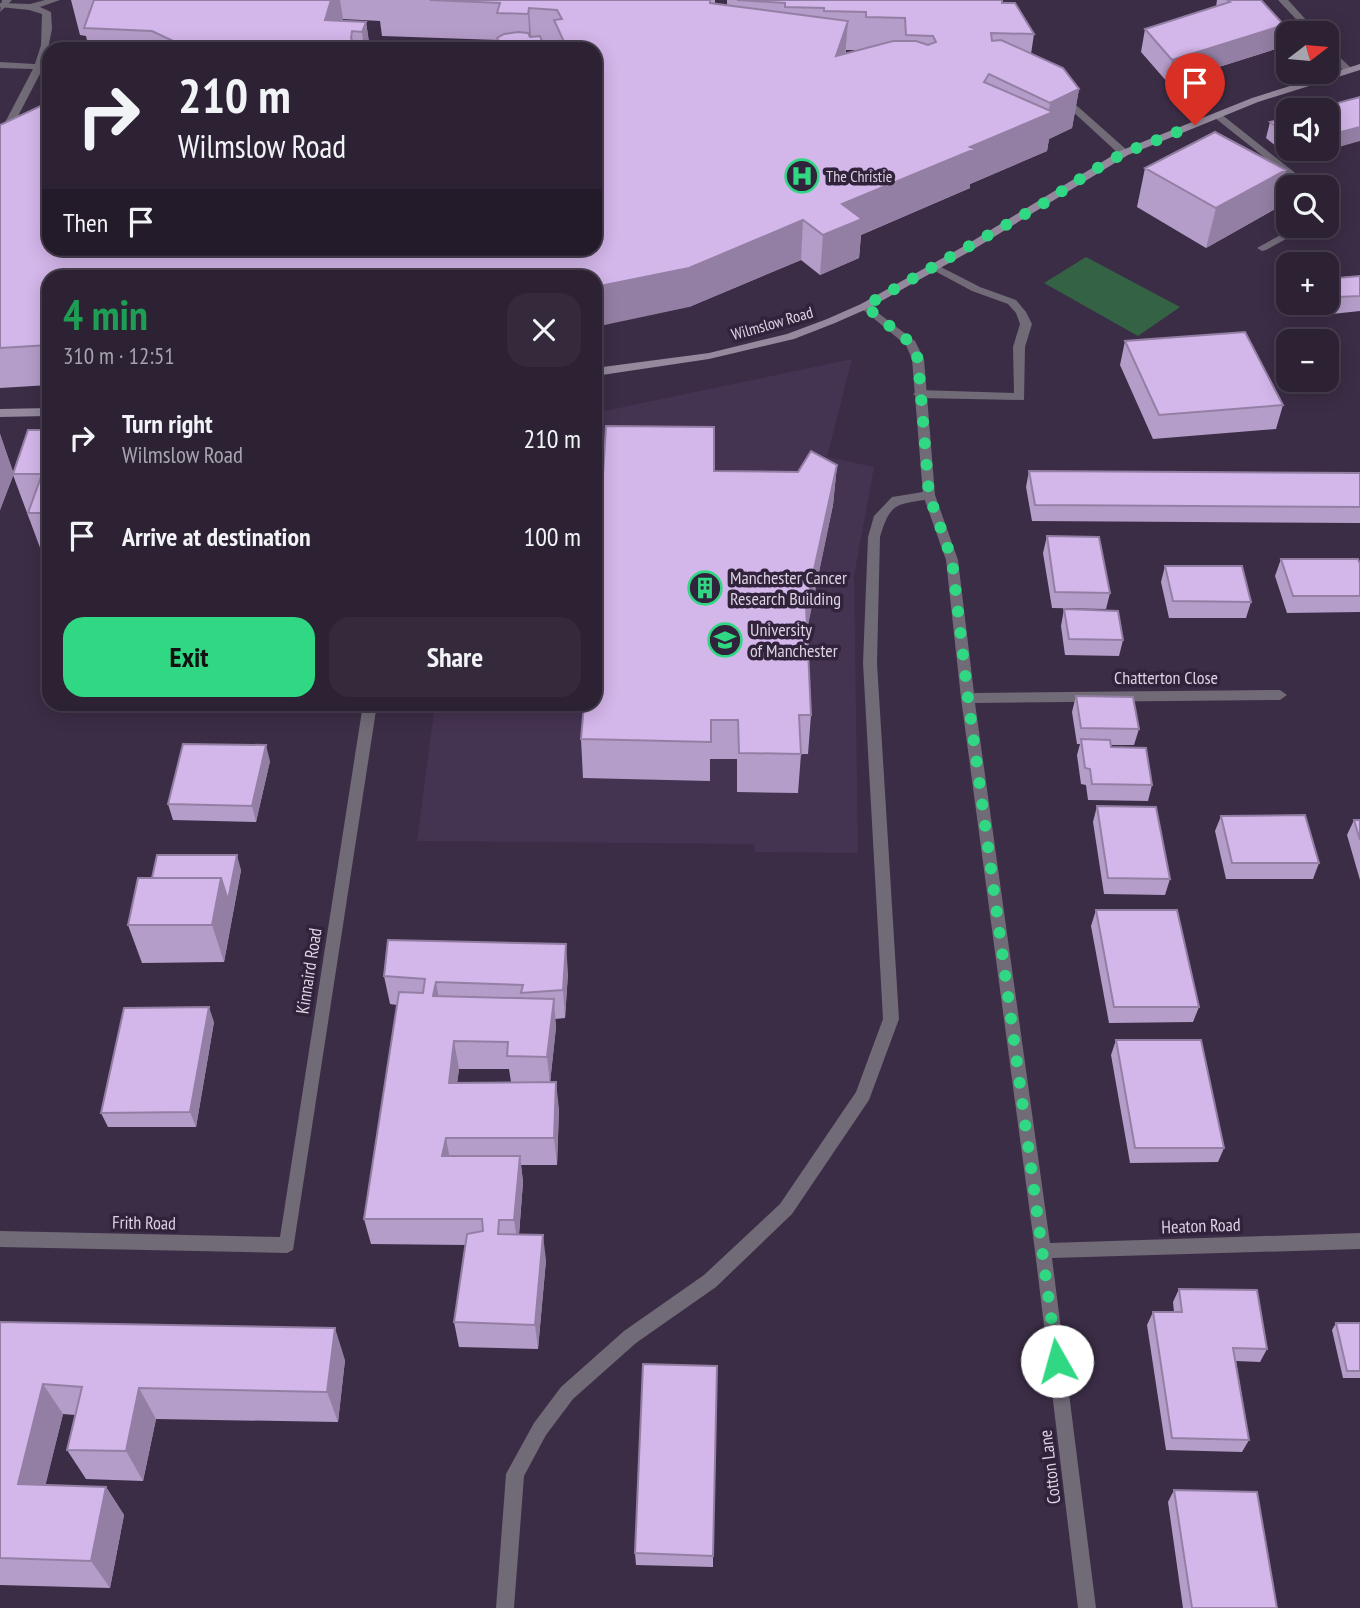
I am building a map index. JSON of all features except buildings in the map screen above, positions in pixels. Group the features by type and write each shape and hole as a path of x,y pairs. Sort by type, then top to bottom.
{"main road":[{"name":"Wilmslow Road","path":"602,371 709,356 790,337 865,306 1124,153 1218,116 1347,69 1360,67"},
{"path":"0,412 42,412"}],"street":[{"path":"30,7 55,0"},
{"path":"1283,0 1303,21"},
{"path":"4,5 30,7 46,12 49,28 47,42"},
{"path":"1339,61 1347,69"},
{"path":"0,65 42,66"},
{"path":"0,141 42,69"},
{"path":"1057,85 1073,107 1124,153"},
{"path":"1218,116 1293,175"},
{"path":"1262,248 1282,238"},
{"path":"919,394 1020,397 1019,347 1026,324 1021,312 1012,302 976,289 935,267"},
{"name":"Cotton Lane","path":"865,306 911,343 918,359 929,495 952,560 1087,1608"},
{"path":"505,1608 515,1474 540,1429 567,1393 630,1337 710,1281 786,1209 863,1095 891,1019 870,663 874,537 880,516 896,500 929,495"},
{"name":"Chatterton Close","path":"968,698 1280,695"},
{"name":"Kinnaird Road","path":"287,1245 369,711"},
{"name":"Frith Road","path":"0,1239 287,1245"},
{"name":"Heaton Road","path":"1043,1251 1360,1241"}],"shaded area":[{"name":"University of Manchester","path":"852,359 827,457 874,467 854,576 858,853 755,852 754,844 417,841 434,711 602,711 602,412"}],"green space":[{"path":"1086,257 1180,307 1138,336 1044,283"}],"place":[{"name":"The Christie","path":"802,176"},
{"name":"Manchester Cancer Research Building","path":"705,588"},
{"name":"University of Manchester","path":"725,640"}],"route":[{"path":"1057,1361 952,560 929,495 918,359 911,343 865,306 970,247 1124,153 1195,125"}]}
